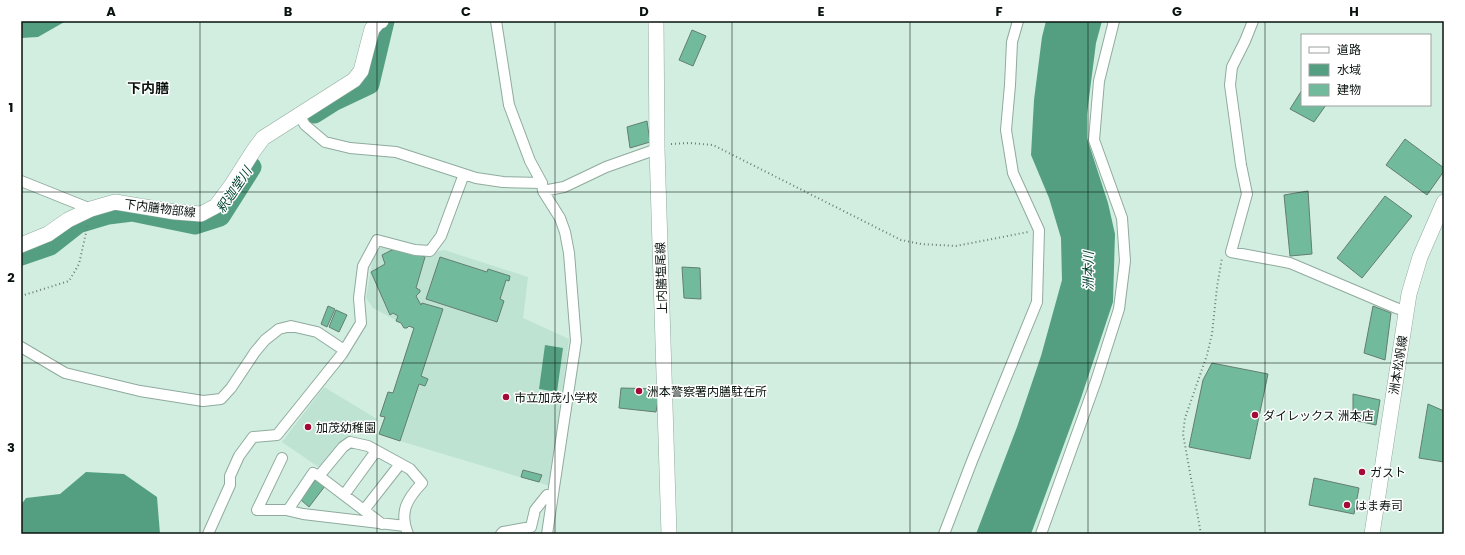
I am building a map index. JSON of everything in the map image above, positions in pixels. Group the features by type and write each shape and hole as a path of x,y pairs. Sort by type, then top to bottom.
{"main road":[{"name":"下内膳物部線","path":"21,245 48,234 68,220 91,209 115,202 175,212 201,214 216,206 263,138 301,119 354,80 361,71 372,29 378,22 381,21"},
{"name":"上内膳塩尾線","path":"656,21 657,149 669,534"},
{"name":"洲本松帆線","path":"1372,534 1406,311 1420,257 1444,202"}],"street":[{"path":"496,21 509,105 530,161 542,187 560,218 565,232 569,254 576,341 547,534"},
{"path":"944,534 1037,302 1039,230 1014,173 1006,130 1012,42 1018,21"},
{"path":"1041,534 1096,381 1119,309 1125,261 1122,218 1094,140 1099,81 1114,21"},
{"path":"1253,21 1246,41 1232,67 1230,85 1240,165 1247,194 1231,252 1290,263 1406,311"},
{"path":"301,119 325,142 350,148 396,152 476,178 542,187 564,187 606,168 657,149"},
{"path":"208,534 230,485 230,476 239,456 253,437 277,435 344,350 361,323 358,298 363,266 377,240 415,250 430,251 441,236 464,174"},
{"path":"21,181 91,209"},
{"path":"21,347 65,373 140,391 203,401 221,399 231,388 255,352 265,340 279,329 291,326 317,332 344,350"},
{"path":"282,458 257,510 288,510 303,514 382,524 406,530 404,509 410,496 422,483 410,469 368,446 350,442 343,447 319,476"},
{"path":"344,495 376,450"},
{"path":"364,510 400,464"},
{"path":"288,510 313,473 382,524"},
{"path":"501,534 503,532 531,527 535,510 547,495 552,497"}],"path":[{"path":"657,149 666,145 690,143 713,145 901,240 921,244 956,246 1039,230"},
{"path":"21,296 69,281 79,264 91,209"},
{"path":"1201,534 1183,434 1185,418 1207,355 1212,334 1222,257 1231,252"}],"shaded area":[{"path":"394,246 427,254 444,250 528,277 523,318 569,339 550,486 380,435 413,329 373,308 366,298 373,256 379,248"},
{"path":"324,387 377,419 372,428 357,428 320,468 282,442"}],"water":[{"path":"21,21 66,21 38,37 21,38"},
{"name":"洲本川","path":"1046,21 1102,21 1096,43 1087,114 1087,138 1108,203 1115,234 1113,302 1081,398 1031,534 976,534 1017,427 1041,356 1062,280 1061,238 1049,198 1031,155 1034,100 1042,37"},
{"path":"545,345 563,348 557,392 539,389"},
{"path":"86,472 124,474 157,497 160,534 21,534 21,505 26,498 60,494"}],"building":[{"path":"692,30 706,36 693,66 679,60"},
{"path":"1301,92 1301,106 1325,106 1314,122 1290,109"},
{"path":"647,121 650,142 630,148 627,127"},
{"path":"1405,139 1444,168 1444,171 1427,195 1386,165"},
{"path":"1308,191 1312,254 1290,256 1284,195"},
{"path":"1385,196 1412,216 1362,278 1337,258"},
{"path":"398,247 425,257 416,288 420,290 420,292 416,296 421,305 422,303 443,309 421,376 428,379 425,386 419,384 400,441 379,434 385,417 380,416 388,392 393,393 414,328 409,326 404,328 401,323 396,321 398,316 393,313 390,315 371,272 385,264 382,255"},
{"path":"440,257 487,272 488,269 510,276 509,281 506,280 500,299 504,301 497,322 426,299"},
{"path":"682,267 700,268 701,299 684,298"},
{"path":"328,306 335,309 327,327 321,324"},
{"path":"1373,306 1391,313 1385,360 1364,353"},
{"path":"336,310 347,315 339,332 329,327"},
{"path":"1212,363 1268,374 1250,459 1189,447 1203,380"},
{"path":"621,388 660,389 656,412 619,408"},
{"path":"1353,394 1380,400 1376,425 1353,420"},
{"path":"1428,404 1444,411 1444,462 1419,458"},
{"path":"523,470 542,475 539,482 521,477"},
{"path":"1314,478 1359,488 1354,514 1309,505"},
{"path":"316,479 325,486 309,507 301,500"}],"waterway":[{"name":"釈迦堂川","path":"314,113 333,101 369,84 384,21"},
{"name":"釈迦堂川","path":"21,255 50,245 78,223 108,214 132,211 195,224 220,216 251,167"}],"place":[{"name":"洲本警察署内膳駐在所","path":"639,391"},
{"name":"市立加茂小学校","path":"506,397"},
{"name":"ダイレックス 洲本店","path":"1255,415"},
{"name":"加茂幼稚園","path":"308,427"},
{"name":"ガスト","path":"1362,472"},
{"name":"はま寿司","path":"1347,505"}],"district":[{"name":"下内膳","path":"148,88"}]}
